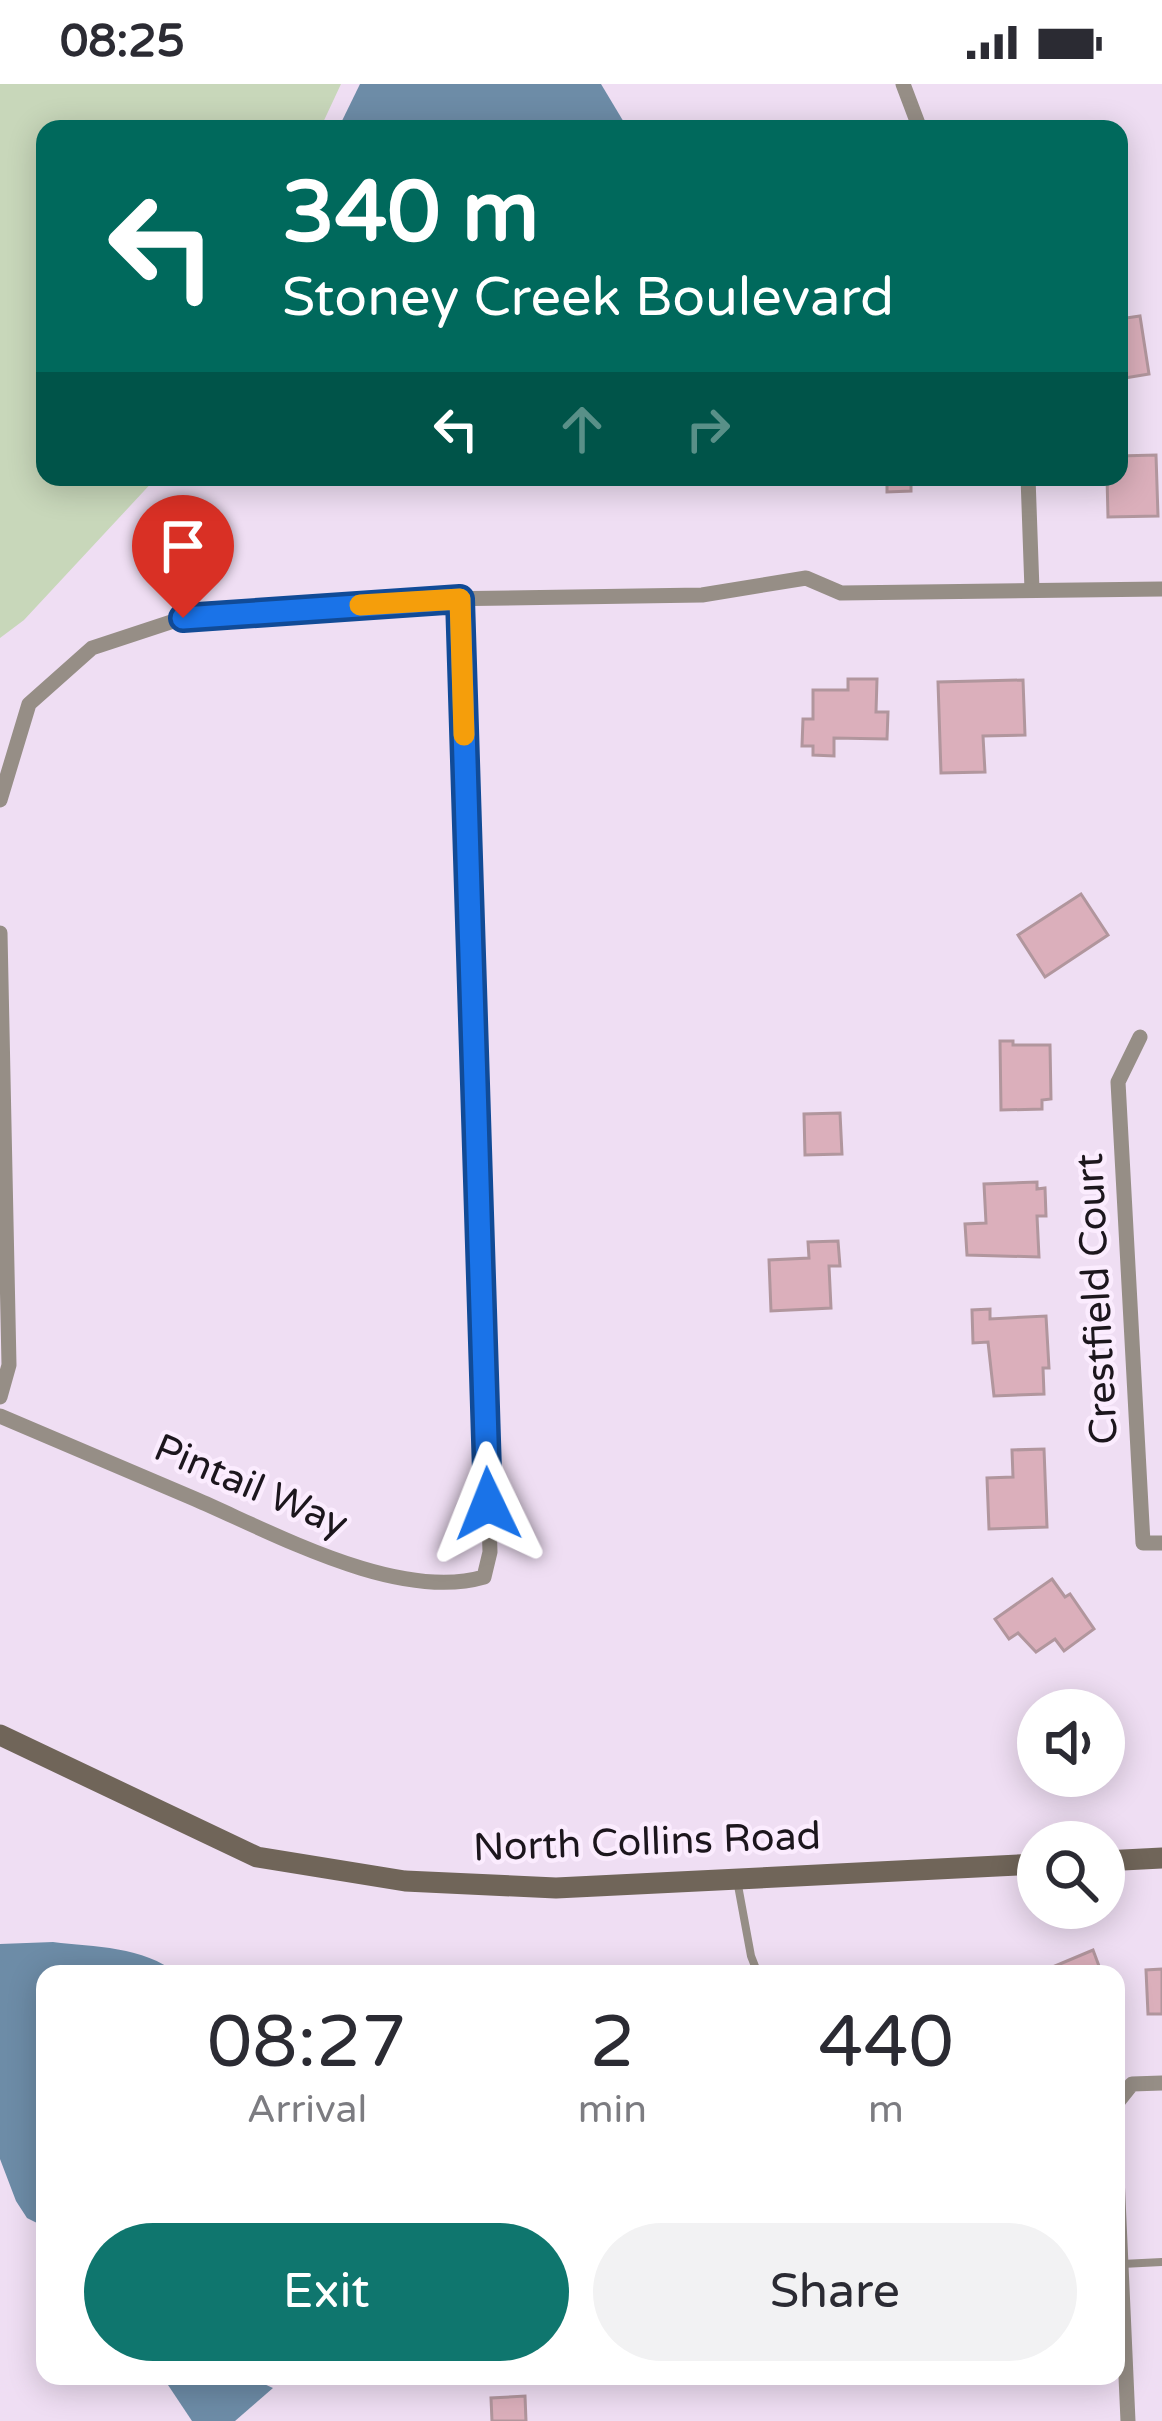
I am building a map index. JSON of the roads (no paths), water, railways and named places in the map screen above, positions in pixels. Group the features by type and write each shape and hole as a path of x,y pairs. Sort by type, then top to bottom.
{"street":[{"path":"903,84 917,120"},
{"path":"1028,486 1032,590"},
{"path":"0,800 28,704 92,648 183,618 460,599 702,595 806,578 841,593 1162,589"},
{"name":"Pintail Way","path":"0,1416 335,1560 406,1577 463,1583 484,1577 490,1552 460,599"},
{"path":"0,933 9,1342 9,1365 0,1397"},
{"name":"Crestfield Court","path":"1140,1037 1118,1082 1143,1544 1162,1543"},
{"name":"North Collins Road","path":"0,1735 257,1857 405,1881 556,1888 1017,1865"},
{"path":"1125,1860 1162,1858"},
{"path":"1125,2092 1132,2084 1162,2083"},
{"path":"1125,2362 1128,2421"}],"lane":[{"path":"737,1878 754,1965"},
{"path":"1125,2264 1162,2263"}],"water":[{"path":"360,84 601,84 623,120 342,120"},
{"path":"0,1944 102,1947 164,1965 36,1965 36,2222 16,2201 0,2159"},
{"path":"168,2385 273,2388 235,2421 192,2421"}]}
